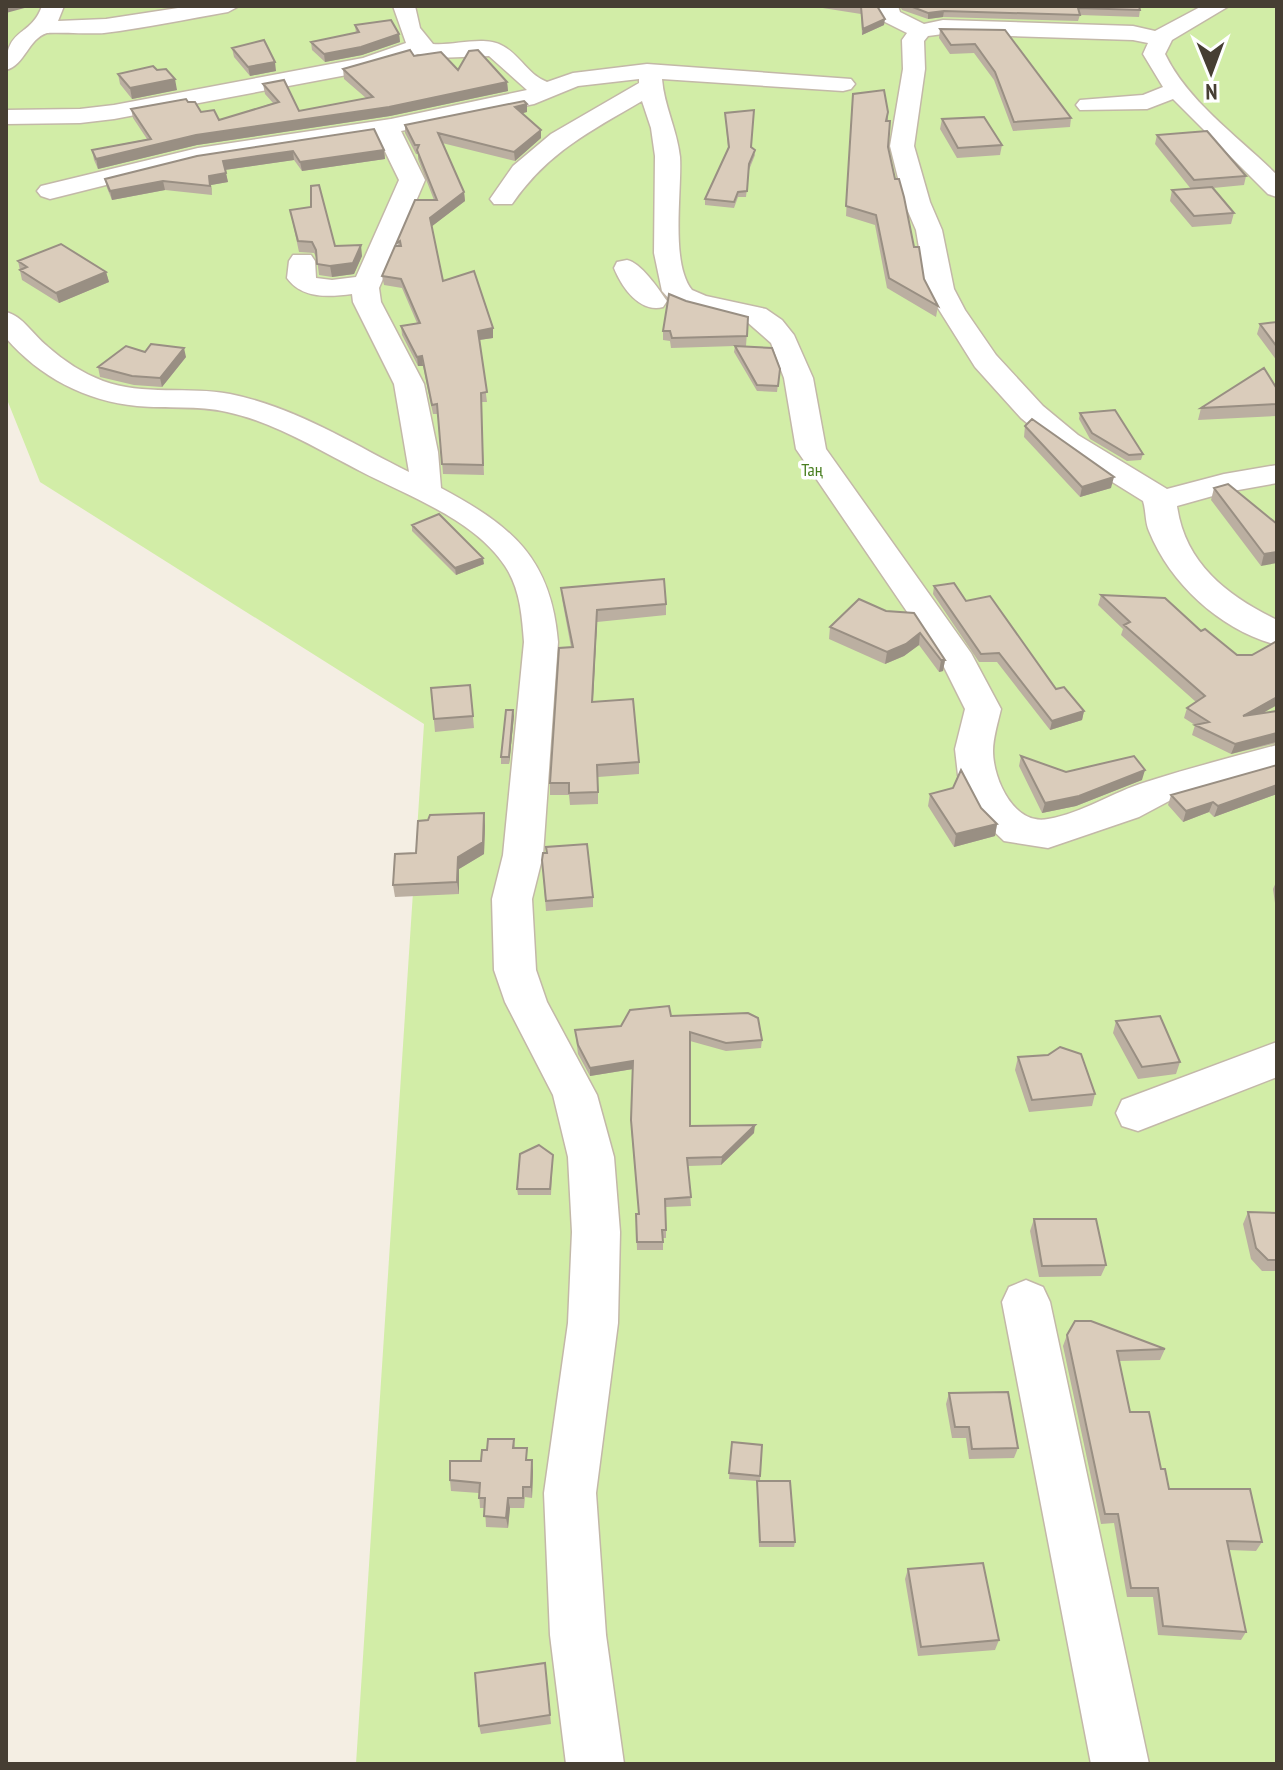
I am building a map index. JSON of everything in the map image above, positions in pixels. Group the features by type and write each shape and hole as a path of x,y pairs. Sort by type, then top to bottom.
{"street":[{"path":"6,63 49,15 53,28 80,28 228,6"},
{"path":"404,6 413,41 419,46 438,51 495,50 529,83 544,89"},
{"path":"887,6 891,16 921,31 943,27 989,27 1133,33 1161,39"},
{"path":"1218,6 1187,13 1161,39 1154,54 1157,64 1277,189"},
{"path":"921,31 913,40 913,78 902,146 917,202 929,230 940,289 951,310 985,361 1032,412 1067,441 1137,481 1160,501 1164,530 1192,576 1228,610 1277,634"},
{"path":"6,117 80,116 114,112 368,64 419,46"},
{"path":"50,191 198,155 391,126 526,99 544,89 592,76 843,84"},
{"path":"884,83 913,78"},
{"path":"503,199 522,171 560,139 650,79"},
{"path":"650,79 652,104 665,137 668,269 676,291 698,303 749,312 767,321 792,354 799,370 807,439 811,449 959,661 983,709 974,749 977,775 995,809 1018,831 1048,834 1125,807 1156,792 1277,758"},
{"path":"1088,105 1147,102 1178,89"},
{"path":"391,126 388,134 412,180 368,283 367,302 409,384 423,452 426,492"},
{"path":"302,261 301,278 310,286 368,283"},
{"path":"653,301 629,273 668,269"},
{"path":"6,320 42,361 61,373 102,390 133,397 234,404 292,426 426,492 474,520 512,553 533,589 539,610 541,642 524,840 512,899 515,970 526,1002 575,1095 591,1157 596,1232 593,1323 570,1493 578,1635 595,1764"},
{"path":"1160,501 1224,483 1277,474"},
{"path":"1138,1113 1277,1059"},
{"path":"1026,1302 1120,1764"}],"green space":[{"name":"Таң","path":"6,6 1277,6 1277,1764 356,1764 424,724 40,482 6,397"}],"building":[{"path":"853,6 877,6 885,19 863,29 861,7"},
{"path":"910,6 1139,6 1140,10 1078,8 1080,15 928,13"},
{"path":"391,20 399,34 361,47 324,54 311,42 359,32 355,25"},
{"path":"940,29 1005,30 1071,118 1014,122 995,72 975,44 951,45"},
{"path":"264,40 275,62 248,67 232,48"},
{"path":"410,50 414,56 441,52 458,70 469,51 478,50 507,82 389,107 196,135 96,159 92,150 151,139 131,109 186,99 195,102 201,112 214,110 219,120 279,102 263,84 284,80 299,111 373,97 343,69"},
{"path":"153,66 157,70 166,69 175,79 130,88 118,74"},
{"path":"884,90 888,112 886,121 890,121 888,147 895,179 899,179 914,247 919,247 924,279 938,306 889,278 876,215 846,206 853,94"},
{"path":"524,101 527,104 515,107 541,130 514,152 438,133 464,192 430,218 443,281 474,271 493,328 478,331 487,392 481,393 483,465 442,464 437,404 432,405 422,356 417,357 401,326 420,323 401,279 382,276 395,246 401,246 400,241 396,244 415,200 437,200 417,150 419,145 415,145 405,125"},
{"path":"754,110 751,147 755,150 749,164 747,191 738,192 734,202 705,199 729,147 725,113"},
{"path":"984,117 1002,145 958,148 942,119"},
{"path":"374,129 384,150 300,162 293,151 223,161 226,173 209,176 210,186 163,181 110,191 105,179 197,156"},
{"path":"1207,131 1246,176 1194,180 1157,135"},
{"path":"319,185 335,246 361,245 353,263 317,264 312,242 298,241 290,210 311,207 311,186"},
{"path":"1212,187 1234,213 1194,216 1172,190"},
{"path":"61,244 106,272 56,293 20,270 27,267 18,261"},
{"path":"669,294 748,317 747,336 672,338 670,331 663,331"},
{"path":"1277,322 1277,347 1260,324"},
{"path":"151,344 184,348 160,378 132,376 98,367 126,346 145,352"},
{"path":"735,346 772,348 780,369 778,386 757,385"},
{"path":"1264,368 1277,389 1277,404 1201,408"},
{"path":"1115,410 1143,454 1129,455 1092,433 1080,413"},
{"path":"1032,419 1114,477 1082,487 1025,426"},
{"path":"1228,484 1277,524 1277,552 1264,554 1214,488"},
{"path":"439,514 483,558 455,568 412,525"},
{"path":"664,579 666,604 597,610 592,702 633,699 639,762 597,765 598,792 569,793 569,783 550,783 559,648 573,647 561,588"},
{"path":"954,583 966,601 990,596 1056,689 1064,687 1084,711 1052,721 999,653 981,654 934,586"},
{"path":"1101,595 1165,598 1201,631 1205,629 1237,655 1252,655 1277,641 1277,697 1243,716 1277,711 1277,733 1235,744 1195,725 1209,722 1187,708 1205,696 1124,625 1130,622"},
{"path":"859,599 886,611 914,613 945,660 941,660 920,633 906,644 887,652 830,627"},
{"path":"470,685 473,716 434,719 431,688"},
{"path":"506,710 513,710 509,757 501,757"},
{"path":"1021,756 1066,772 1134,756 1145,770 1079,796 1045,803"},
{"path":"1277,765 1277,785 1218,806 1213,802 1186,811 1171,795"},
{"path":"961,770 981,808 997,824 956,834 930,794 953,788"},
{"path":"484,813 483,842 458,857 457,882 393,885 395,854 416,853 418,821 428,820 430,815"},
{"path":"587,844 593,897 546,901 542,860 543,853 547,853 546,847"},
{"path":"669,1006 671,1016 748,1013 758,1018 762,1040 726,1043 690,1032 690,1126 755,1125 722,1157 687,1158 691,1197 665,1199 666,1230 662,1230 663,1242 637,1242 636,1214 639,1214 631,1120 633,1061 590,1068 578,1045 575,1030 621,1026 630,1010"},
{"path":"1160,1016 1180,1062 1142,1067 1116,1021"},
{"path":"1060,1047 1081,1054 1095,1094 1032,1100 1018,1057 1048,1055"},
{"path":"539,1145 553,1155 550,1189 517,1189 520,1154"},
{"path":"1248,1212 1277,1213 1277,1260 1268,1260 1256,1248"},
{"path":"1034,1219 1096,1219 1106,1265 1042,1266"},
{"path":"1075,1321 1091,1321 1165,1349 1117,1351 1130,1412 1149,1412 1161,1469 1165,1469 1169,1489 1250,1489 1262,1542 1227,1541 1246,1632 1163,1626 1158,1588 1131,1588 1118,1514 1105,1514 1067,1335"},
{"path":"1008,1392 1018,1448 972,1449 969,1427 955,1427 949,1393"},
{"path":"488,1439 514,1439 513,1448 527,1448 526,1460 532,1460 531,1487 523,1487 523,1498 508,1498 506,1518 484,1516 485,1498 479,1498 480,1483 450,1480 450,1461 481,1461"},
{"path":"732,1442 762,1445 760,1476 729,1473"},
{"path":"757,1481 790,1481 795,1542 760,1542"},
{"path":"983,1563 999,1640 921,1647 908,1569"},
{"path":"545,1663 550,1715 479,1726 475,1673"}]}
